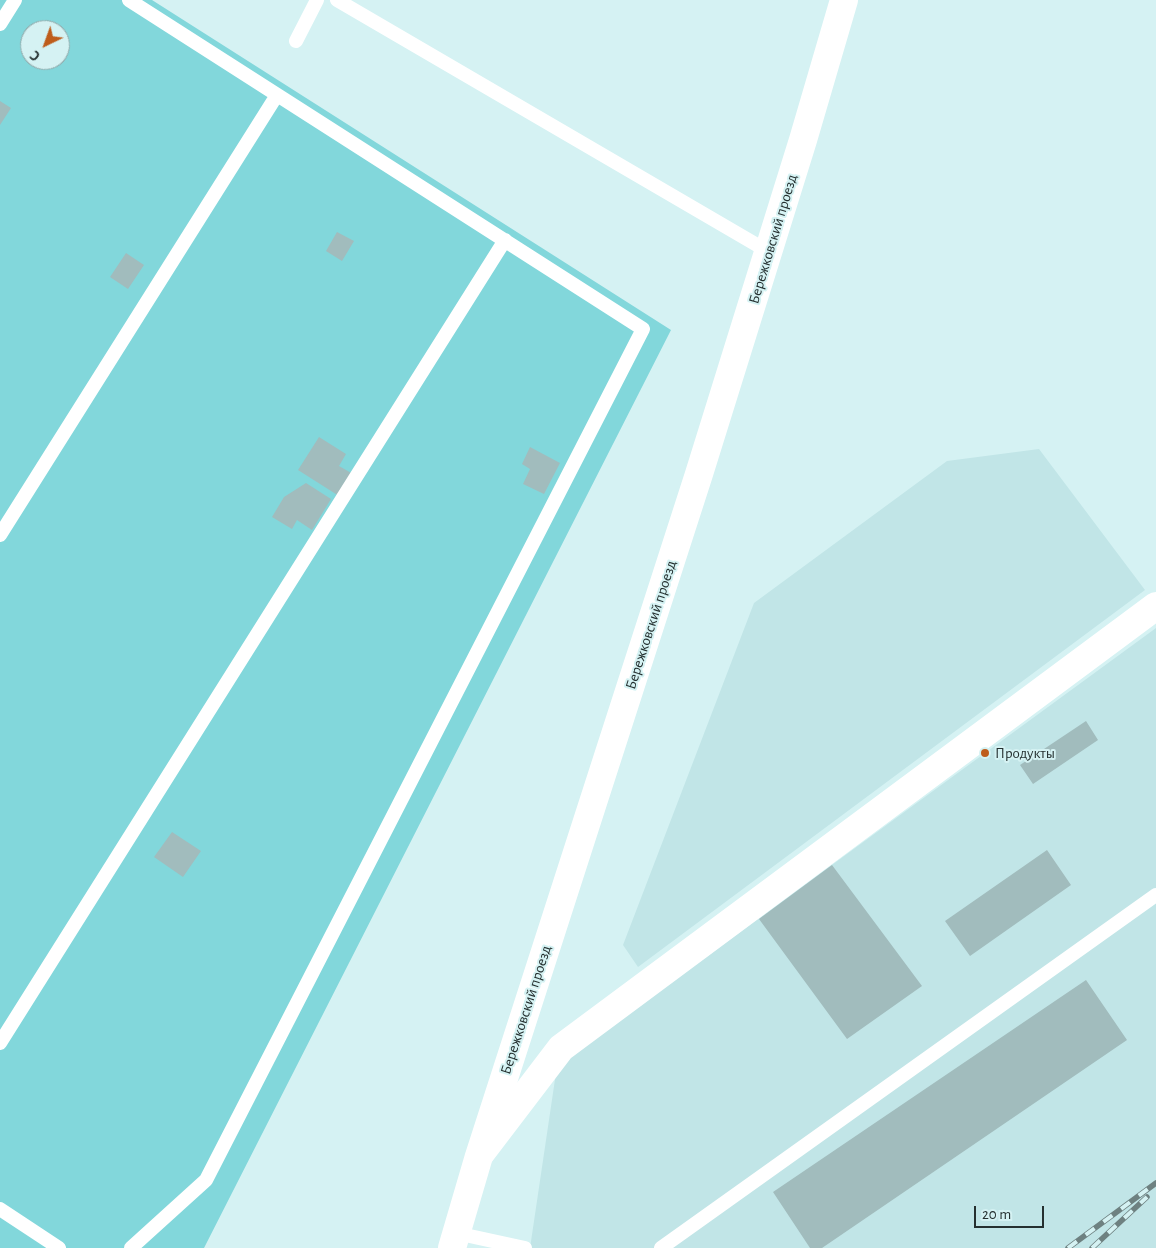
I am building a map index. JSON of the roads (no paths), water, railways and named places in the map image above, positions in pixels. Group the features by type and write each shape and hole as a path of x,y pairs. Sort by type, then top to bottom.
{"street":[{"name":"Бережковский проезд","path":"454,1240 479,1156 699,474 844,0"},
{"path":"479,1156 561,1048 1156,606"}],"lane":[{"path":"0,24 16,0"},
{"path":"130,0 643,329 206,1180 131,1248"},
{"path":"296,41 317,0"},
{"path":"337,0 768,252"},
{"path":"0,534 277,95"},
{"path":"0,1043 505,240"},
{"path":"661,1248 1156,895"},
{"path":"0,1209 59,1248"},
{"path":"454,1240 525,1248"}],"railway":[{"path":"1068,1248 1156,1183"},
{"path":"1092,1248 1147,1197"}],"place":[{"name":"Продукты","path":"985,753"}]}
